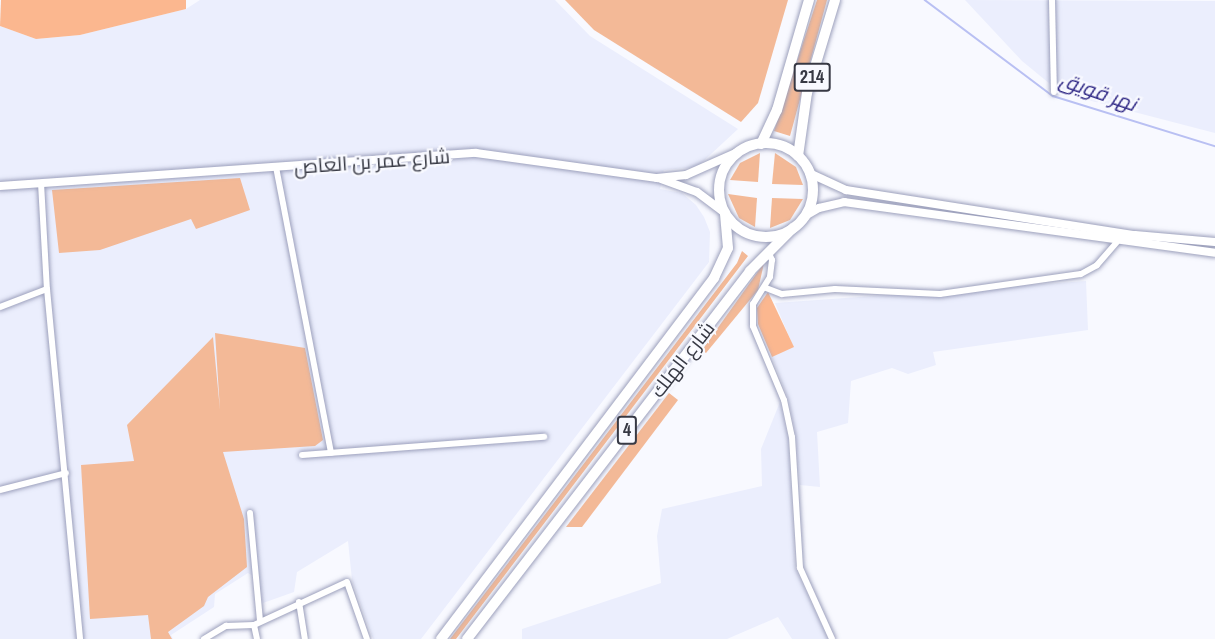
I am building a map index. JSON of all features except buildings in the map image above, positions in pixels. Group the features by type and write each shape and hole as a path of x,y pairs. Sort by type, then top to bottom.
{"highway":[{"path":"761,144 780,100 809,0"},
{"name":"214","path":"798,156 807,93 834,0"},
{"path":"761,144 784,147 798,156 809,173 812,195 805,216 794,228 764,237 735,226 725,213 720,201 720,180 728,162 738,152 761,144"},
{"name":"شارع الهلك","path":"441,639 714,278 728,248 725,213"},
{"name":"شارع الهلك","path":"467,639 768,251 794,228"}],"main road":[{"name":"شارع عمر بن العاص","path":"0,186 476,153 657,178 686,175 738,152"},
{"path":"809,173 846,190 1135,235 1215,242"},
{"path":"657,178 697,192 725,213"},
{"path":"805,216 819,208 844,202 1117,242 1215,253"}],"street":[{"path":"1052,0 1054,93"},
{"path":"276,167 331,453"},
{"path":"41,183 47,289 80,639"},
{"path":"766,288 782,294 835,289 940,294 1081,274 1097,265 1117,242"},
{"path":"768,251 772,260 766,288 753,304 753,326 784,400 792,437 800,568 832,639"},
{"path":"0,307 47,289"},
{"path":"302,455 544,437"},
{"path":"0,490 66,473"},
{"path":"250,513 260,620"},
{"path":"204,639 226,626 254,626 260,620 347,582 367,639"},
{"path":"299,602 305,639"},
{"path":"254,626 257,639"}],"shaded area":[{"path":"1,0 186,0 186,9 80,35 36,39 0,26"},
{"path":"200,0 555,0 590,36 738,129 697,167 664,170 660,189 682,193 696,205 704,217 710,232 709,262 421,639 373,639 352,580 348,541 297,572 294,592 263,603 255,577 248,573 215,594 214,607 171,635 173,639 0,639 0,26 36,39 80,35 186,9"},
{"path":"565,0 788,0 758,103 741,122 594,30"},
{"path":"817,0 827,0 790,136 774,131"},
{"path":"965,0 1215,1 1215,133 1061,93 1022,61"},
{"path":"760,153 758,182 730,180 740,163"},
{"path":"775,153 796,167 803,185 772,184"},
{"path":"240,178 250,210 196,229 191,219 100,250 59,253 52,190"},
{"path":"728,194 757,198 755,227 739,218"},
{"path":"772,198 803,199 790,220 770,228"},
{"path":"742,251 748,256 456,639 450,639 737,263"},
{"path":"764,263 758,290 706,353 702,350"},
{"path":"1086,281 1088,330 933,352 936,365 908,374 892,368 851,381 848,423 817,432 820,487 800,485 796,436 788,398 772,357 793,346 775,303"},
{"path":"768,292 794,347 772,357 758,324 757,308"},
{"path":"215,333 305,348 323,440 315,446 223,452 244,519 247,567 208,597 204,606 168,632 172,639 151,639 148,615 90,619 81,465 134,461 127,425 213,337 220,410"},
{"path":"669,393 678,400 582,527 566,527"},
{"path":"780,402 788,437 795,568 828,639 792,639 778,617 727,639 522,639 522,629 661,583 657,536 662,509 762,486 761,449"}],"waterway":[{"name":"نهر قويق","path":"925,0 1053,96 1215,146"}]}
